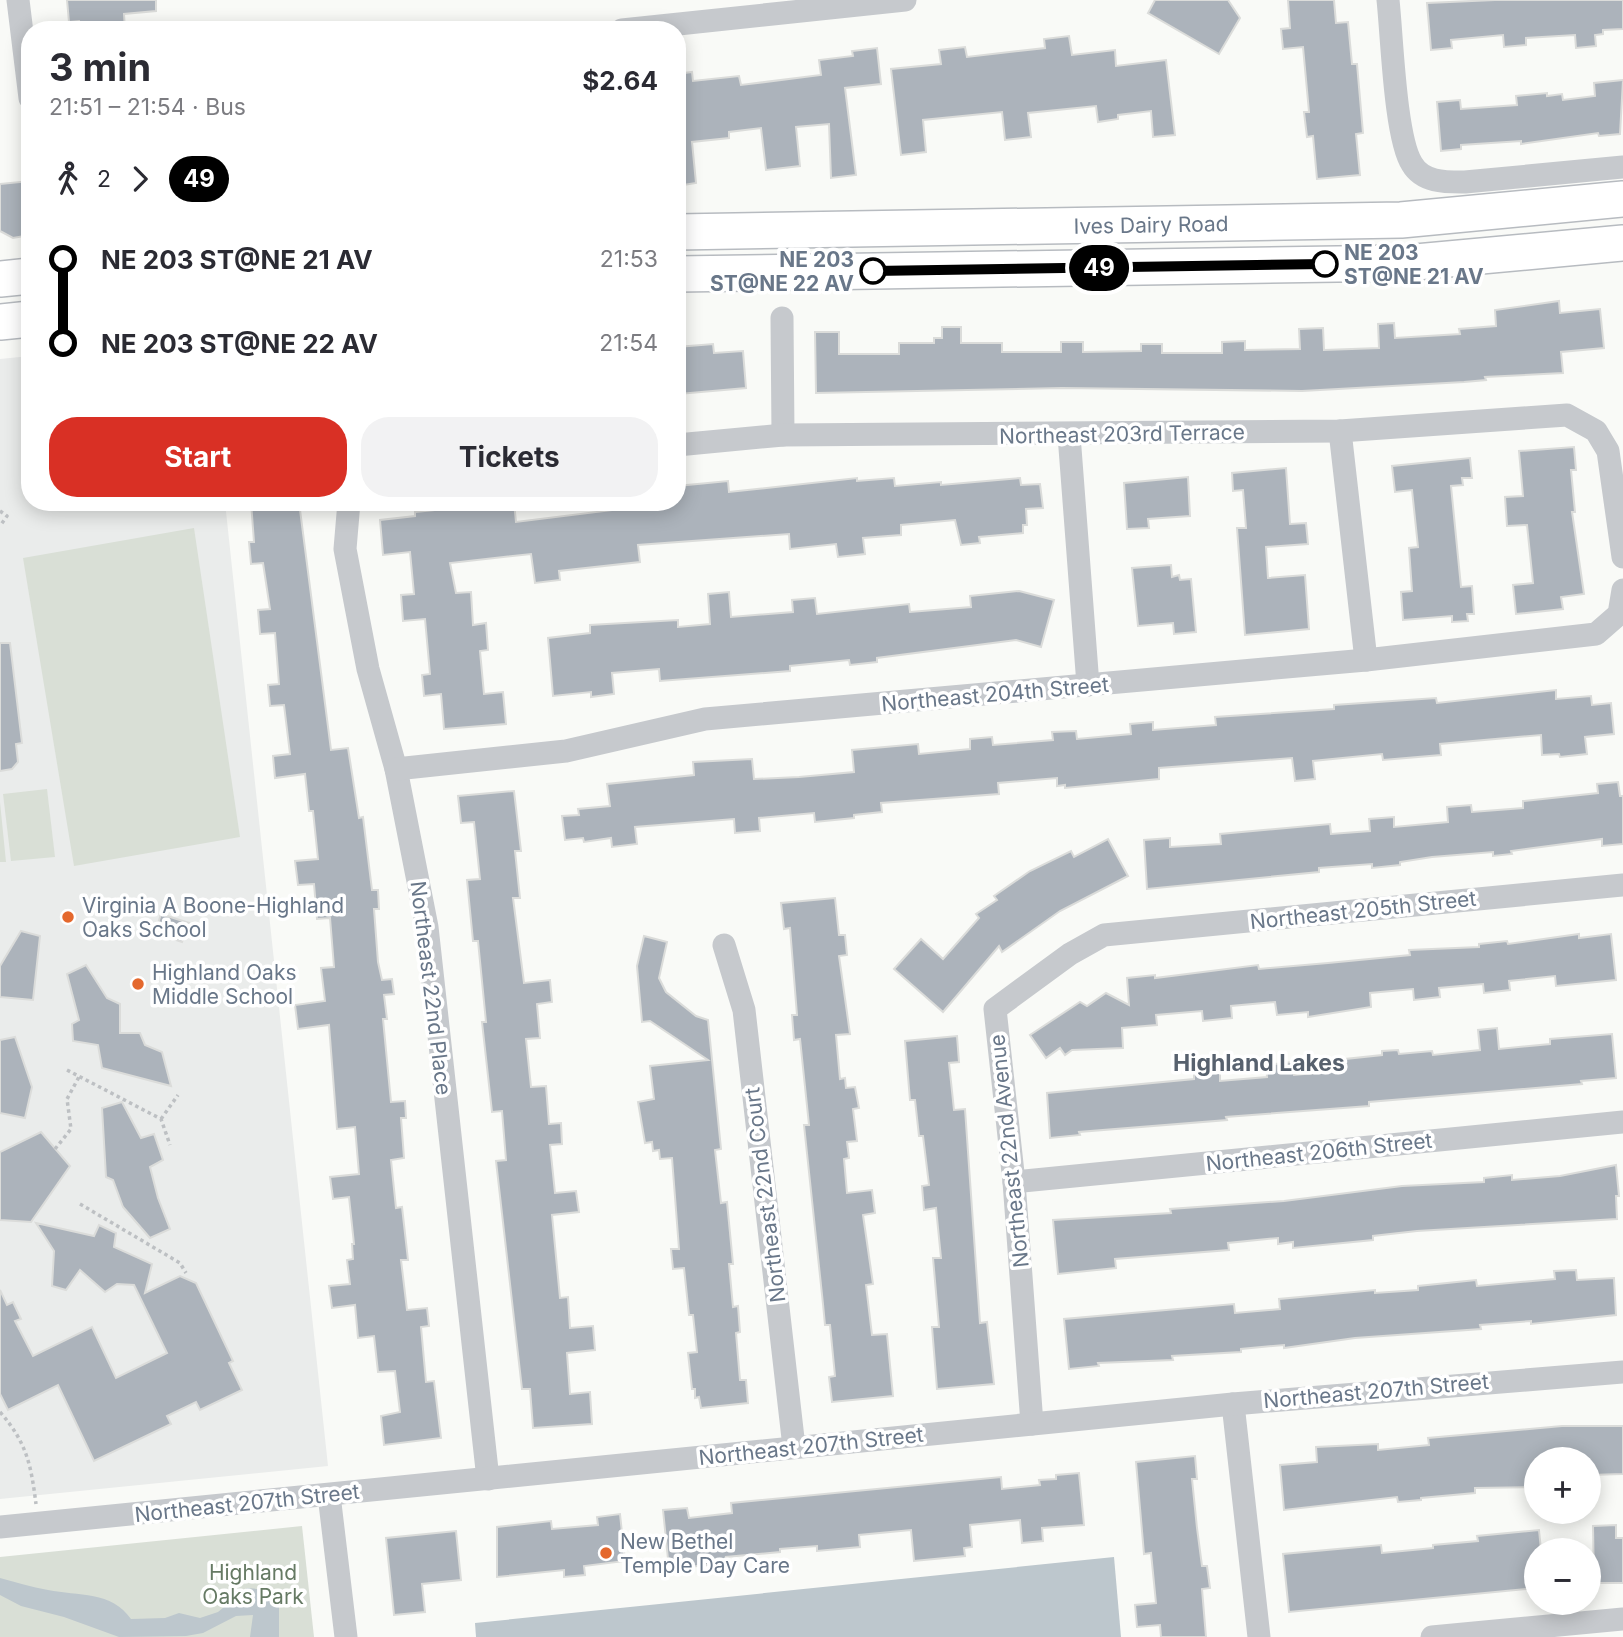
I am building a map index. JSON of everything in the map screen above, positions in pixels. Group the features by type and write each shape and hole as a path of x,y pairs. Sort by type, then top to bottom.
{"main road":[{"name":"Ives Dairy Road","path":"686,232 1401,220 1623,199"},
{"name":"Ives Dairy Road","path":"686,274 1405,263 1623,243"},
{"path":"0,279 21,277"},
{"path":"0,322 21,321"}],"street":[{"path":"18,0 21,24"},
{"path":"680,21 764,8 905,0"},
{"path":"1388,0 1402,139 1412,165 1422,174 1440,182 1465,182 1623,167"},
{"path":"782,318 783,435"},
{"name":"Northeast 203rd Terrace","path":"686,444 783,435 1339,431 1567,415 1596,431 1608,451 1623,557"},
{"path":"1339,431 1366,660"},
{"path":"1069,435 1088,685"},
{"name":"Northeast 22nd Place","path":"347,511 345,549 368,669 396,769 427,927 488,1479"},
{"name":"Northeast 204th Street","path":"396,769 566,751 705,719 1366,660 1596,634 1619,614 1623,590"},
{"name":"Northeast 205th Street","path":"1104,935 1623,885"},
{"name":"Northeast 22nd Avenue","path":"1032,1424 1014,1182 995,1009 1070,954 1104,935"},
{"name":"Northeast 22nd Court","path":"724,945 744,1010 794,1447"},
{"name":"Northeast 206th Street","path":"1014,1182 1623,1122"},
{"name":"Northeast 207th Street","path":"0,1527 1233,1404 1623,1372"},
{"path":"1233,1404 1259,1637"},
{"path":"329,1495 346,1637"},
{"path":"1432,1637 1623,1619"}],"path":[{"path":"0,511 7,516 0,526"},
{"path":"67,1070 161,1119 170,1145"},
{"path":"55,1149 71,1129 68,1099 79,1077"},
{"path":"161,1119 178,1095"},
{"path":"80,1204 180,1263 186,1273"},
{"path":"0,1412 19,1434 32,1473 38,1523"}],"shaded area":[{"name":"Highland Oaks Middle School","path":"21,357 21,511 226,511 328,1466 0,1499 0,359"},
{"path":"1114,1557 1121,1637 476,1637 475,1623"},
{"path":"0,1578 42,1589 104,1599 123,1610 131,1619 165,1618 179,1613 200,1618 218,1612 247,1588 279,1591 279,1637 250,1637 253,1615 236,1616 203,1633 186,1636 119,1637 64,1617 21,1606 0,1595"}],"green space":[{"path":"194,528 240,837 74,866 23,558"},
{"path":"47,789 55,857 11,861 3,794"},
{"path":"0,802 6,862 0,862"},
{"name":"Highland Oaks Park","path":"302,1526 314,1637 0,1637 0,1557"}],"building":[{"path":"67,0 156,0 156,11 124,14 124,21 69,21"},
{"path":"1155,0 1228,0 1240,18 1219,54 1148,13"},
{"path":"1288,0 1334,0 1336,23 1348,22 1352,64 1357,64 1363,133 1356,134 1360,175 1317,179 1313,136 1307,137 1304,112 1309,112 1303,47 1283,49 1281,29 1290,28"},
{"path":"1623,0 1623,29 1603,30 1603,34 1595,35 1596,46 1576,48 1575,35 1526,38 1526,45 1504,47 1503,35 1451,40 1452,48 1431,50 1427,3"},
{"path":"1069,36 1072,55 1115,50 1116,66 1166,60 1175,135 1153,137 1151,111 1118,115 1118,119 1098,122 1096,106 1028,113 1031,137 1005,140 1002,112 923,120 926,152 901,155 891,69 941,64 939,50 965,47 967,57 1045,48 1044,39"},
{"path":"877,48 881,84 845,88 856,175 831,178 829,124 796,127 800,166 766,170 761,128 729,132 729,138 692,142 696,183 686,185 686,73 692,72 693,81 739,76 741,85 821,75 819,60 853,56 852,51"},
{"path":"1623,80 1620,134 1599,136 1598,133 1521,144 1521,141 1461,145 1461,149 1441,151 1437,102 1460,100 1461,109 1517,105 1516,96 1547,93 1547,96 1562,94 1563,100 1595,96 1594,83"},
{"path":"21,182 21,237 13,238 0,231 0,184"},
{"path":"1559,301 1560,313 1600,309 1604,348 1561,352 1563,373 1485,377 1486,380 1464,382 1302,391 1062,388 816,393 815,332 839,332 839,354 899,354 899,343 934,343 934,338 942,338 942,327 961,327 961,343 1002,343 1002,352 1061,352 1061,342 1083,342 1083,352 1141,351 1141,344 1162,344 1162,353 1222,353 1222,342 1245,341 1245,350 1300,349 1299,329 1323,328 1324,350 1379,348 1378,324 1394,323 1395,338 1460,334 1459,329 1496,326 1495,310"},
{"path":"713,344 714,353 743,351 746,388 686,393 686,346"},
{"path":"1574,447 1576,470 1571,470 1575,512 1572,512 1584,594 1561,597 1563,609 1516,614 1513,585 1533,583 1527,525 1507,526 1505,497 1523,496 1519,451"},
{"path":"1470,458 1472,478 1462,478 1463,485 1451,486 1461,587 1472,586 1474,614 1467,614 1468,621 1452,622 1452,616 1403,620 1401,592 1412,591 1409,548 1418,547 1412,490 1395,492 1392,466"},
{"path":"1286,468 1290,524 1306,523 1308,544 1266,547 1268,578 1305,575 1309,629 1245,635 1237,528 1246,528 1243,490 1233,491 1232,473"},
{"path":"1188,477 1190,516 1148,519 1149,528 1127,529 1124,483"},
{"path":"857,478 857,481 894,478 895,486 1020,478 1021,485 1040,484 1043,508 1026,509 1027,525 1023,525 1023,533 979,537 980,543 961,545 955,520 901,525 901,535 863,538 865,554 838,557 836,544 790,549 789,534 638,545 640,562 559,571 560,580 535,583 531,554 450,563 456,593 471,592 473,625 486,623 488,650 480,651 484,694 503,692 506,724 444,729 441,694 424,696 422,675 430,674 425,619 403,621 401,595 414,594 410,552 383,555 380,520 415,516 415,512 425,511 515,511 516,522 605,511 686,511 686,485 728,481 729,492"},
{"path":"252,511 300,511 331,750 348,748 359,818 363,817 372,890 378,890 379,909 374,909 378,962 382,980 392,979 394,994 384,995 387,1019 383,1019 391,1102 405,1101 406,1118 401,1118 404,1158 391,1160 396,1208 402,1207 408,1260 401,1260 407,1310 427,1308 429,1326 421,1327 426,1382 434,1381 441,1438 384,1445 381,1416 400,1412 395,1371 378,1372 374,1336 358,1338 355,1305 332,1308 329,1286 350,1284 347,1260 353,1259 354,1244 349,1197 333,1199 330,1177 359,1174 355,1127 337,1129 329,1025 298,1029 295,1005 325,1001 321,968 334,967 330,918 317,919 314,884 298,885 295,861 318,859 313,811 309,811 305,774 275,778 273,756 290,754 284,705 270,706 268,685 279,684 275,633 260,634 258,610 270,609 263,563 251,564 249,542 254,542"},
{"path":"1171,565 1172,577 1179,575 1180,580 1191,579 1196,632 1174,634 1173,623 1138,626 1132,568"},
{"path":"1019,591 1054,600 1041,647 1016,640 877,658 877,662 850,665 849,660 790,666 790,671 660,681 659,669 612,673 614,694 591,697 591,692 553,696 548,638 590,633 590,625 678,620 678,627 710,624 708,594 729,592 731,617 793,612 792,600 815,598 817,614 909,604 910,612 971,607 970,596"},
{"path":"0,643 10,643 22,743 16,744 18,762 12,769 0,771"},
{"path":"1556,690 1556,699 1591,696 1592,705 1611,703 1614,734 1585,737 1587,754 1560,757 1559,754 1542,755 1541,735 1440,744 1441,755 1383,760 1382,754 1313,761 1315,779 1295,781 1292,758 1159,768 1159,779 1065,788 1065,785 1057,786 1057,778 998,783 999,794 881,803 882,812 854,815 854,818 815,822 814,813 759,818 760,831 735,833 734,819 635,827 637,844 612,847 611,838 584,842 583,838 565,840 562,816 579,815 578,809 610,806 607,784 694,775 693,762 752,759 754,779 799,777 854,772 852,750 918,744 919,754 970,749 970,739 992,737 993,745 1053,740 1052,732 1076,731 1077,739 1131,734 1130,724 1153,722 1153,730 1216,725 1215,717 1334,709 1334,705 1436,698 1437,703"},
{"path":"1618,782 1620,796 1623,796 1623,844 1602,846 1602,839 1511,851 1512,854 1493,856 1493,852 1432,857 1400,862 1400,865 1319,868 1319,872 1147,889 1144,840 1170,838 1170,847 1221,844 1220,834 1330,824 1331,834 1370,831 1369,819 1394,817 1394,827 1448,822 1447,807 1471,805 1472,812 1523,808 1523,801 1598,793 1597,784"},
{"path":"514,791 521,851 515,851 520,898 513,898 524,983 550,980 552,1002 537,1004 540,1038 526,1039 531,1087 546,1086 549,1124 561,1123 562,1144 550,1145 555,1193 576,1191 579,1212 552,1215 560,1298 568,1297 570,1328 593,1326 595,1350 567,1353 570,1394 590,1392 592,1424 533,1428 530,1389 522,1389 496,1161 506,1160 502,1111 492,1112 482,1022 486,1022 478,941 473,941 467,880 480,879 474,822 461,823 458,796"},
{"path":"1108,839 1128,876 1060,911 1002,952 999,946 943,1012 894,969 921,939 943,959 979,918 976,914 997,900 994,896 1030,871 1071,851 1074,857"},
{"path":"835,898 839,935 845,935 847,955 839,956 850,1034 836,1035 840,1079 845,1078 846,1088 855,1087 859,1108 853,1109 857,1141 847,1142 849,1158 844,1159 847,1193 872,1190 875,1213 863,1215 873,1284 866,1285 872,1335 887,1334 893,1396 832,1402 829,1377 835,1376 830,1325 825,1325 804,1125 809,1125 800,1039 794,1040 792,1015 797,1015 790,928 784,929 781,903"},
{"path":"161,914 189,923 182,942 155,933"},
{"path":"21,931 40,936 33,1000 0,997 0,966"},
{"path":"1579,934 1579,938 1611,934 1616,980 1556,986 1555,976 1509,981 1510,990 1484,993 1483,984 1439,988 1440,997 1414,1000 1413,989 1370,993 1371,1007 1308,1017 1308,1012 1277,1015 1275,1002 1231,1006 1232,1018 1203,1021 1202,1011 1156,1015 1157,1025 1122,1028 1123,1048 1072,1050 1065,1055 1060,1048 1046,1058 1030,1035 1080,1002 1087,1006 1106,993 1129,1005 1127,978 1155,975 1155,978 1258,965 1259,969 1328,963 1410,955 1409,950 1479,947 1479,944 1507,941 1508,944"},
{"path":"644,936 667,942 659,978 666,992 696,1016 708,1020 721,1149 715,1150 721,1203 727,1202 733,1264 729,1264 733,1307 738,1306 740,1332 736,1333 740,1380 746,1380 748,1403 701,1408 699,1397 695,1398 695,1389 692,1389 688,1353 697,1352 693,1315 689,1315 684,1268 673,1269 671,1249 679,1249 672,1158 660,1159 659,1150 653,1151 652,1142 645,1143 638,1102 654,1099 650,1066 708,1060 650,1021 642,1022 637,966"},
{"path":"86,965 107,998 120,1004 120,1033 140,1033 145,1045 162,1052 171,1086 102,1068 98,1045 73,1041 72,1024 79,1020 67,974"},
{"path":"1497,1028 1499,1049 1550,1044 1550,1039 1612,1034 1616,1078 1581,1081 1582,1084 1369,1102 1369,1106 1079,1132 1080,1135 1050,1138 1047,1093 1194,1079 1194,1074 1220,1072 1220,1081 1267,1077 1266,1065 1292,1062 1294,1075 1337,1071 1336,1060 1382,1055 1382,1051 1398,1050 1399,1054 1432,1051 1433,1055 1480,1050 1478,1030"},
{"path":"957,1036 959,1062 949,1063 954,1110 965,1109 980,1323 987,1322 994,1384 937,1389 932,1327 939,1327 933,1258 941,1258 936,1208 924,1210 922,1186 929,1185 915,1100 910,1100 905,1041"},
{"path":"15,1037 32,1087 25,1118 0,1113 0,1040"},
{"path":"122,1102 141,1138 154,1134 163,1160 150,1167 170,1229 150,1238 123,1207 113,1180 106,1177 102,1108"},
{"path":"41,1132 70,1166 31,1222 0,1220 0,1152"},
{"path":"1616,1165 1619,1196 1616,1196 1617,1219 1417,1231 1373,1236 1373,1240 1293,1248 1293,1242 1278,1244 1278,1238 1228,1243 1229,1250 1115,1259 1116,1268 1058,1274 1053,1220 1171,1213 1170,1209 1284,1201 1402,1186 1484,1182 1484,1178 1512,1175 1512,1180 1560,1176"},
{"path":"36,1223 94,1236 99,1225 116,1233 114,1247 152,1264 145,1293 180,1276 196,1283 233,1361 229,1363 242,1390 200,1410 196,1402 167,1416 171,1424 94,1461 58,1385 8,1410 0,1394 0,1290 7,1305 13,1302 21,1319 15,1321 33,1356 92,1327 116,1378 167,1353 134,1285 117,1284 105,1292 80,1270 66,1290 52,1286 54,1251"},
{"path":"1576,1270 1577,1280 1614,1278 1616,1315 1531,1324 1531,1321 1480,1325 1481,1329 1355,1338 1284,1348 1284,1345 1241,1349 1241,1352 1172,1356 1173,1360 1098,1363 1099,1366 1069,1369 1064,1319 1234,1304 1235,1313 1280,1309 1279,1299 1375,1290 1375,1293 1418,1290 1418,1286 1476,1280 1477,1286 1555,1279 1554,1271"},
{"path":"1562,1426 1623,1426 1623,1474 1601,1475 1601,1447 1524,1447 1524,1487 1475,1488 1475,1493 1421,1500 1398,1502 1397,1497 1284,1510 1280,1465 1317,1462 1316,1447 1378,1444 1378,1450 1429,1445 1428,1438"},
{"path":"1195,1456 1197,1479 1192,1479 1197,1528 1202,1566 1207,1566 1210,1588 1202,1589 1206,1637 1161,1637 1160,1625 1137,1627 1135,1605 1156,1603 1151,1553 1144,1554 1136,1462"},
{"path":"1079,1473 1084,1525 1042,1528 1043,1541 1022,1543 1020,1520 970,1525 972,1547 964,1548 965,1556 914,1561 911,1530 859,1535 860,1547 817,1551 817,1546 780,1549 780,1552 726,1557 727,1563 669,1569 663,1510 687,1508 689,1518 732,1513 731,1503 1001,1477 1002,1489 1040,1485 1039,1480"},
{"path":"620,1514 625,1561 584,1566 585,1575 564,1577 564,1570 497,1577 497,1527 551,1521 552,1529 598,1525 597,1517"},
{"path":"1616,1525 1616,1538 1623,1538 1623,1583 1601,1583 1601,1538 1593,1538 1593,1526"},
{"path":"1539,1530 1540,1538 1524,1538 1524,1589 1289,1612 1283,1554 1381,1545 1382,1553 1478,1541 1477,1536"},
{"path":"456,1531 461,1580 422,1584 425,1612 394,1615 386,1538"}],"bus line":[{"name":"49","path":"873,271 1325,264"}],"place":[{"name":"NE 203 ST@NE 21 AV","path":"1325,264"},
{"name":"NE 203 ST@NE 22 AV","path":"873,271"},
{"name":"Virginia A Boone-Highland Oaks School","path":"68,917"},
{"name":"Highland Oaks Middle School","path":"138,984"},
{"name":"New Bethel Temple Day Care","path":"606,1553"}],"district":[{"name":"Highland Lakes","path":"1259,1063"}]}
